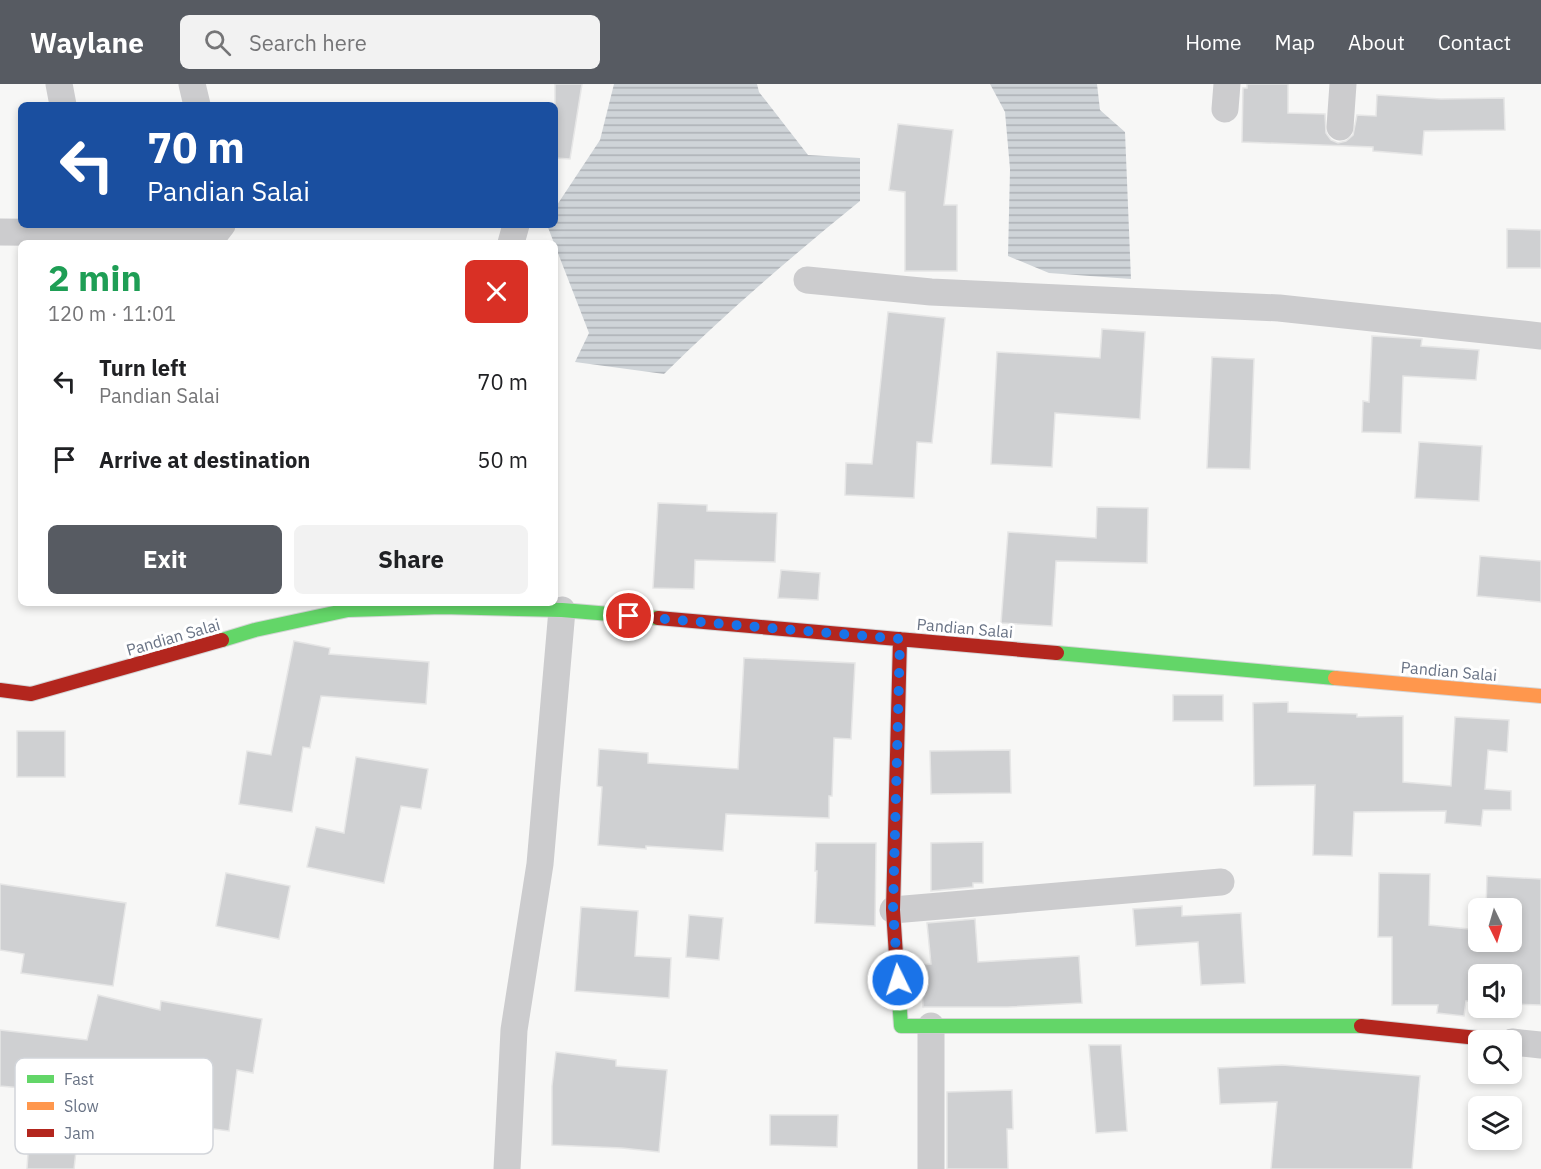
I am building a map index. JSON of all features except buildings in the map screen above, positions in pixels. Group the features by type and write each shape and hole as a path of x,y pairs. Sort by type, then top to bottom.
{"street":[{"path":"59,84 62,102"},
{"path":"192,84 196,102"},
{"path":"1340,127 1343,84"},
{"path":"0,232 84,229 215,234 220,228"},
{"path":"807,280 931,292 1279,308 1541,336"},
{"name":"Pandian Salai","path":"0,690 31,694 255,630 348,610 423,606"},
{"name":"Pandian Salai","path":"466,606 562,610 1541,696"},
{"path":"507,1169 514,1030 540,864 562,610"},
{"path":"900,639 893,910 901,1026 1368,1026 1468,1037"},
{"path":"893,910 1221,882"},
{"path":"931,1026 931,1169"},
{"path":"1522,1043 1541,1045"}],"shaded area":[{"path":"614,84 757,84 759,92 808,155 860,158 860,201 760,285 664,374 575,362 589,333 558,253 558,240 553,240 548,228 558,228 558,203 600,140"},
{"path":"990,84 1097,84 1100,110 1125,132 1131,279 1049,273 1008,256 1010,169 1005,112"}],"traffic: fast":[{"path":"222,640 255,630 348,610 442,607 562,610 658,618"},
{"path":"1057,653 1335,678"},
{"path":"898,985 901,1026 1361,1026"}],"traffic: slow":[{"path":"1335,678 1541,696"}],"traffic: jam":[{"path":"658,618 1057,653"},
{"path":"898,985 893,910 900,639"},
{"path":"0,690 31,694 222,640"},
{"path":"1361,1026 1468,1037"}],"route":[{"path":"629,616 900,639 893,910 898,980"}]}
